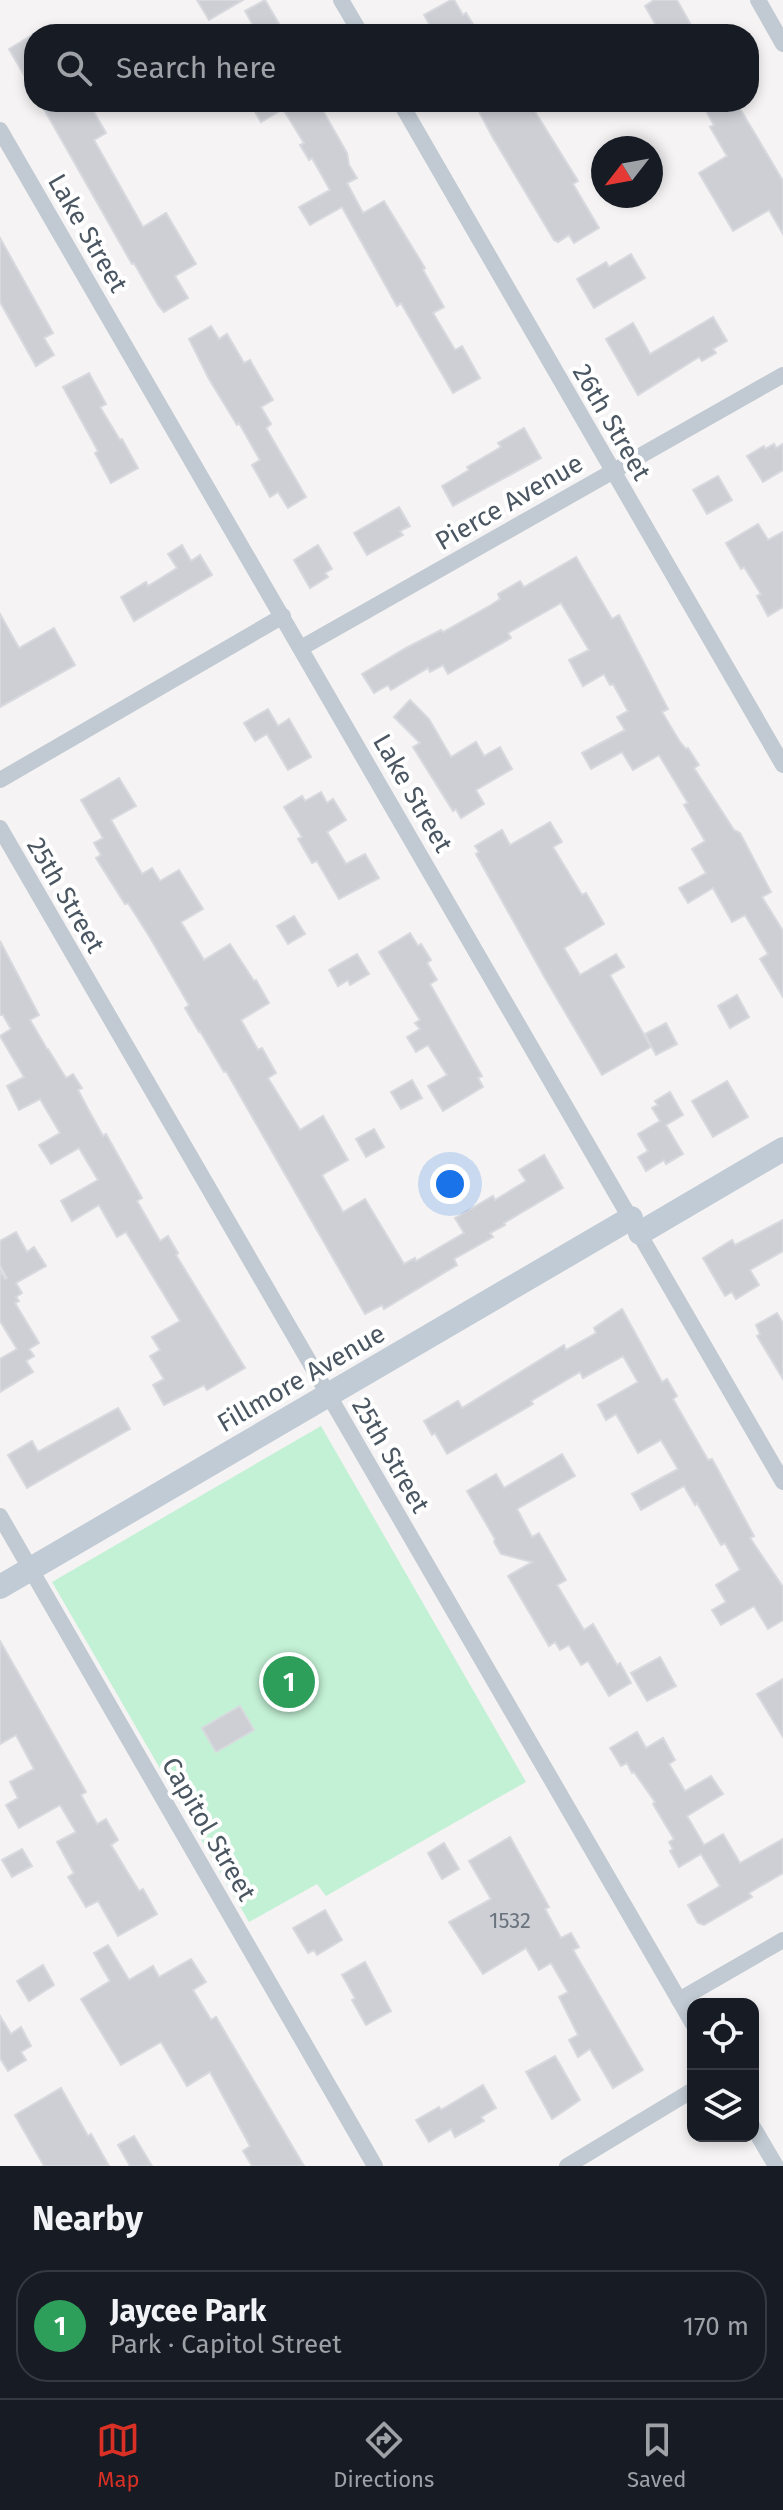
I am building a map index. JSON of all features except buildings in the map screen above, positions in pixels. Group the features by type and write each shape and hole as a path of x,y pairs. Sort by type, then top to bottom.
{"street":[{"path":"341,0 355,24"},
{"path":"758,0 783,44"},
{"name":"26th Street","path":"406,112 783,765"},
{"name":"Lake Street","path":"0,130 783,1482"},
{"name":"Pierce Avenue","path":"301,648 783,375"},
{"path":"0,780 283,616"},
{"name":"25th Street","path":"0,828 687,2014"},
{"name":"Fillmore Avenue","path":"0,1587 329,1395 635,1226 783,1149"},
{"name":"Capitol Street","path":"0,1516 375,2166"},
{"path":"679,2000 783,1940"},
{"path":"567,2166 687,2094"},
{"path":"759,2137 776,2166"}],"green space":[{"path":"321,1426 526,1782 326,1896 317,1884 249,1922 52,1582"}],"place":[{"name":"Jaycee Park","path":"289,1682"}]}
